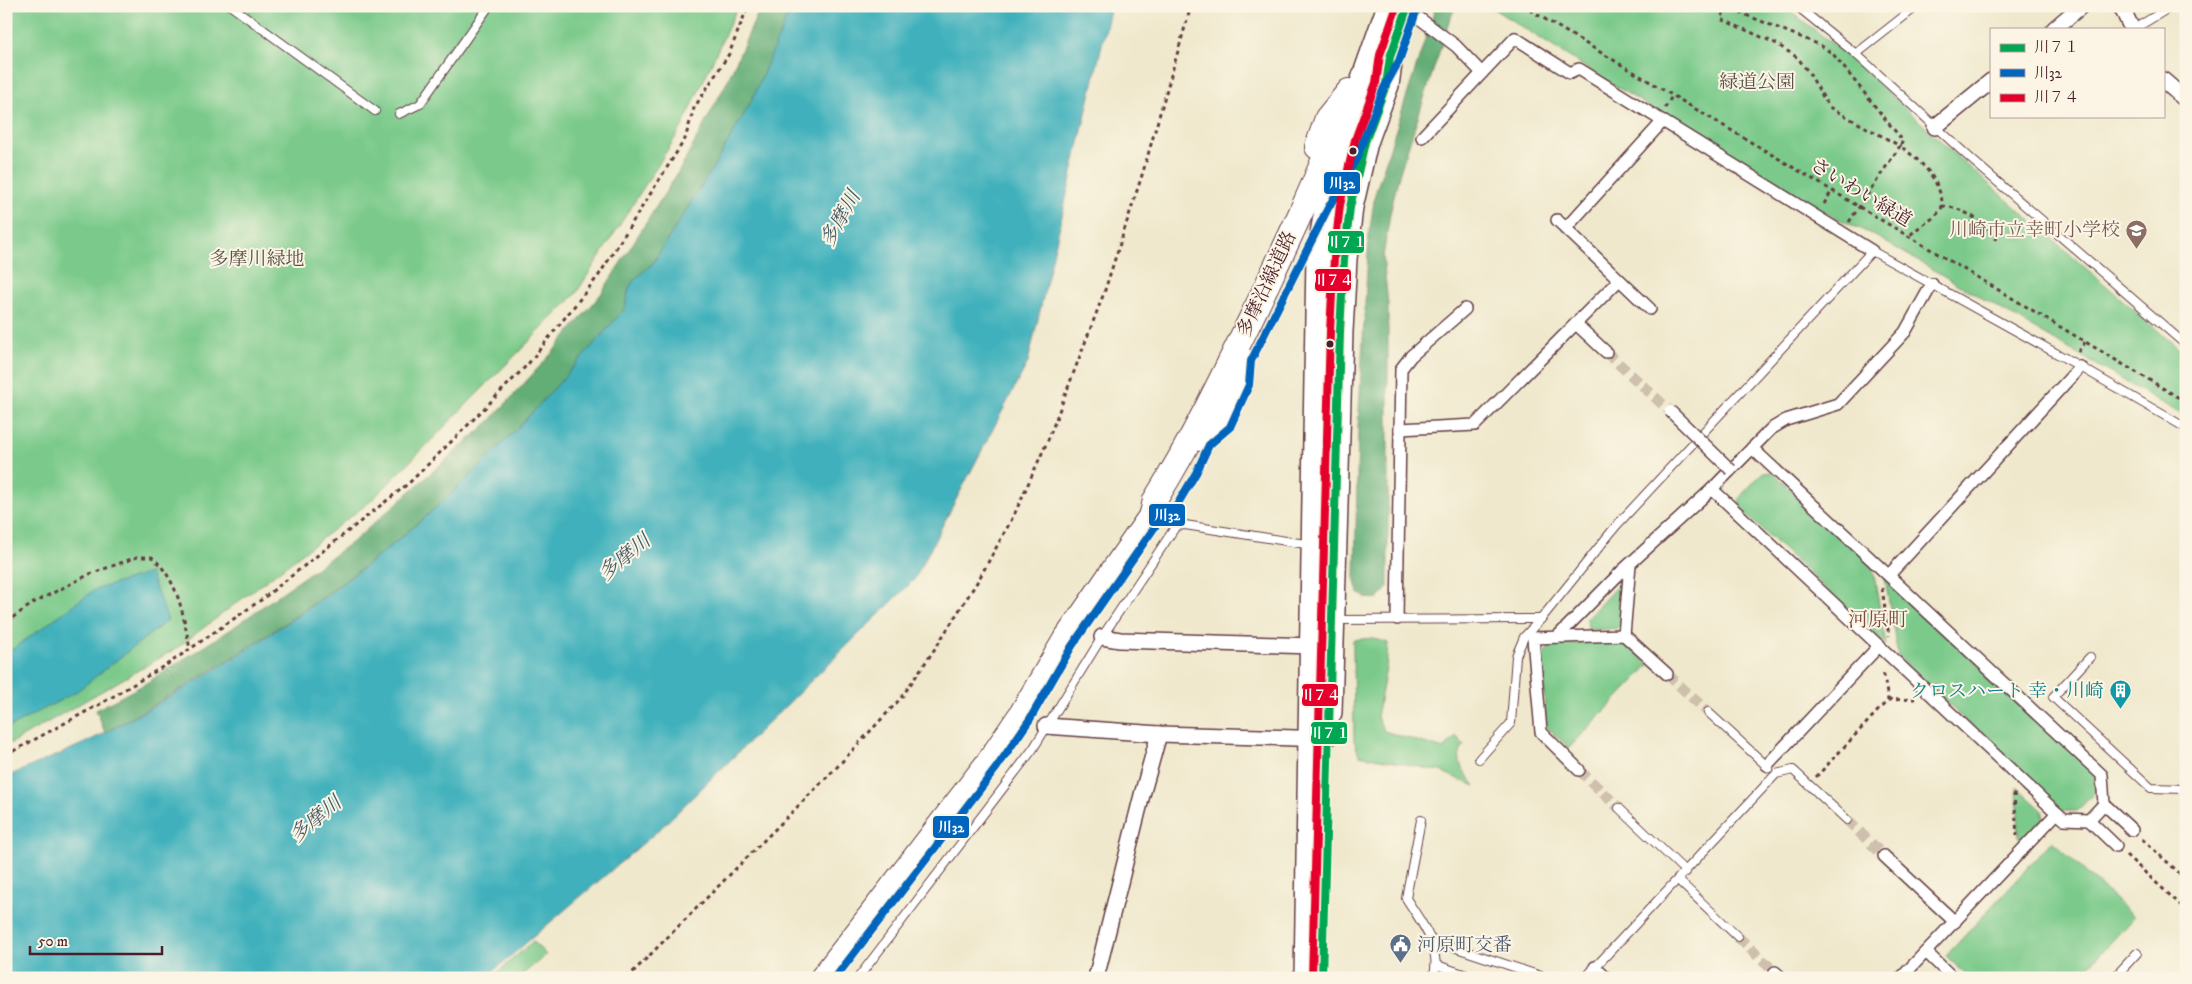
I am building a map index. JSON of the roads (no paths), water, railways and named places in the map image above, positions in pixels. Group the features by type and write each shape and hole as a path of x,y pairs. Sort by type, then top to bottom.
{"highway":[{"path":"1308,978 1320,739 1323,621 1345,250 1350,207 1365,142 1386,85 1383,54 1390,6"},
{"path":"1322,978 1320,739 1313,646 1323,621 1315,546 1318,383 1310,369 1305,353 1304,312 1307,293 1318,278 1323,182 1336,159 1383,54 1413,12"}],"main road":[{"path":"1323,182 1312,159 1327,118 1349,91 1358,72 1383,54"},
{"name":"多摩沿線道路","path":"822,978 989,761 1069,634 1152,514 1165,505 1187,468 1201,439 1221,422 1240,382 1241,358 1318,205 1323,182"},
{"name":"多摩沿線道路","path":"1152,514 1155,500 1208,408 1274,270 1323,182"}],"street":[{"path":"2055,28 2081,6"},
{"path":"2121,6 2132,28"},
{"path":"1413,12 1456,46 1482,73"},
{"path":"1422,137 1515,38 1570,74 1579,69 1872,251"},
{"path":"2164,81 2186,100"},
{"path":"1936,127 1990,82"},
{"path":"1650,309 1561,225 1663,121"},
{"path":"1400,429 1476,425 1620,280"},
{"path":"1557,637 1630,564 1712,489 1771,429 1786,420 1838,404 1905,332 1932,284"},
{"path":"1397,619 1401,369 1411,356 1465,309"},
{"path":"1576,324 1606,352"},
{"path":"1889,575 2078,362"},
{"path":"1670,411 1731,470"},
{"path":"1752,448 2102,775 2104,804 2132,830"},
{"path":"1712,489 2057,813 2064,819 2089,820 2116,846"},
{"path":"1624,635 1630,564"},
{"path":"1579,770 1541,732 1533,638 1624,635 1667,674"},
{"path":"1102,637 1120,640 1313,646"},
{"path":"1766,765 1879,646"},
{"path":"1046,726 1159,734 1320,739"},
{"path":"1096,978 1159,734"},
{"path":"2089,820 2104,804"},
{"path":"1901,978 2057,813"},
{"path":"1884,856 1955,922"},
{"path":"1926,952 1953,978"},
{"path":"1596,967 1606,978"}],"lane":[{"path":"231,6 375,111"},
{"path":"399,114 420,104 488,6"},
{"path":"1797,6 1856,54 1936,127 2186,345"},
{"path":"1856,54 1917,6"},
{"path":"2135,28 2172,6"},
{"path":"1479,760 1511,724 1516,656 1524,637 1541,619 1616,526 1872,251 2078,362 2186,428"},
{"path":"858,978 980,821 1033,749 1102,637 1176,526 1185,525 1315,546"},
{"path":"1323,621 1541,619"},
{"path":"2090,657 2053,697 2151,788 2186,789"},
{"path":"1708,712 1776,774"},
{"path":"1586,978 1776,774 1793,770 1847,820"},
{"path":"1619,808 1686,872"},
{"path":"1421,820 1406,898 1432,940 1437,965 1432,978"},
{"path":"1678,880 1738,937"},
{"path":"1432,940 1547,978"},
{"path":"2114,978 2137,953"},
{"path":"1437,965 1475,978"}],"water":[{"name":"多摩川","path":"792,6 1111,6 1028,362 914,580 661,828 485,978 6,978 6,777 107,732 195,682 283,626 367,565 444,500 492,455 625,308 629,288 634,280 653,263 750,104"},
{"path":"150,573 168,620 76,692 6,729 6,654 94,590"}],"tunnel":[{"path":"1606,352 1670,411"},
{"path":"1667,674 1708,712"},
{"path":"1579,770 1619,808"},
{"path":"1847,820 1884,856"},
{"path":"1738,937 1775,972"}],"place":[{"name":"川崎市立幸町小学校","path":"2136,249"},
{"name":"クロスハート 幸・川崎","path":"2120,710"},
{"name":"河原町交番","path":"1401,964"}],"district":[{"name":"河原町","path":"1878,620"}],"park label":[{"name":"緑道公園","path":"1757,82"},
{"name":"多摩川緑地","path":"257,259"}]}
